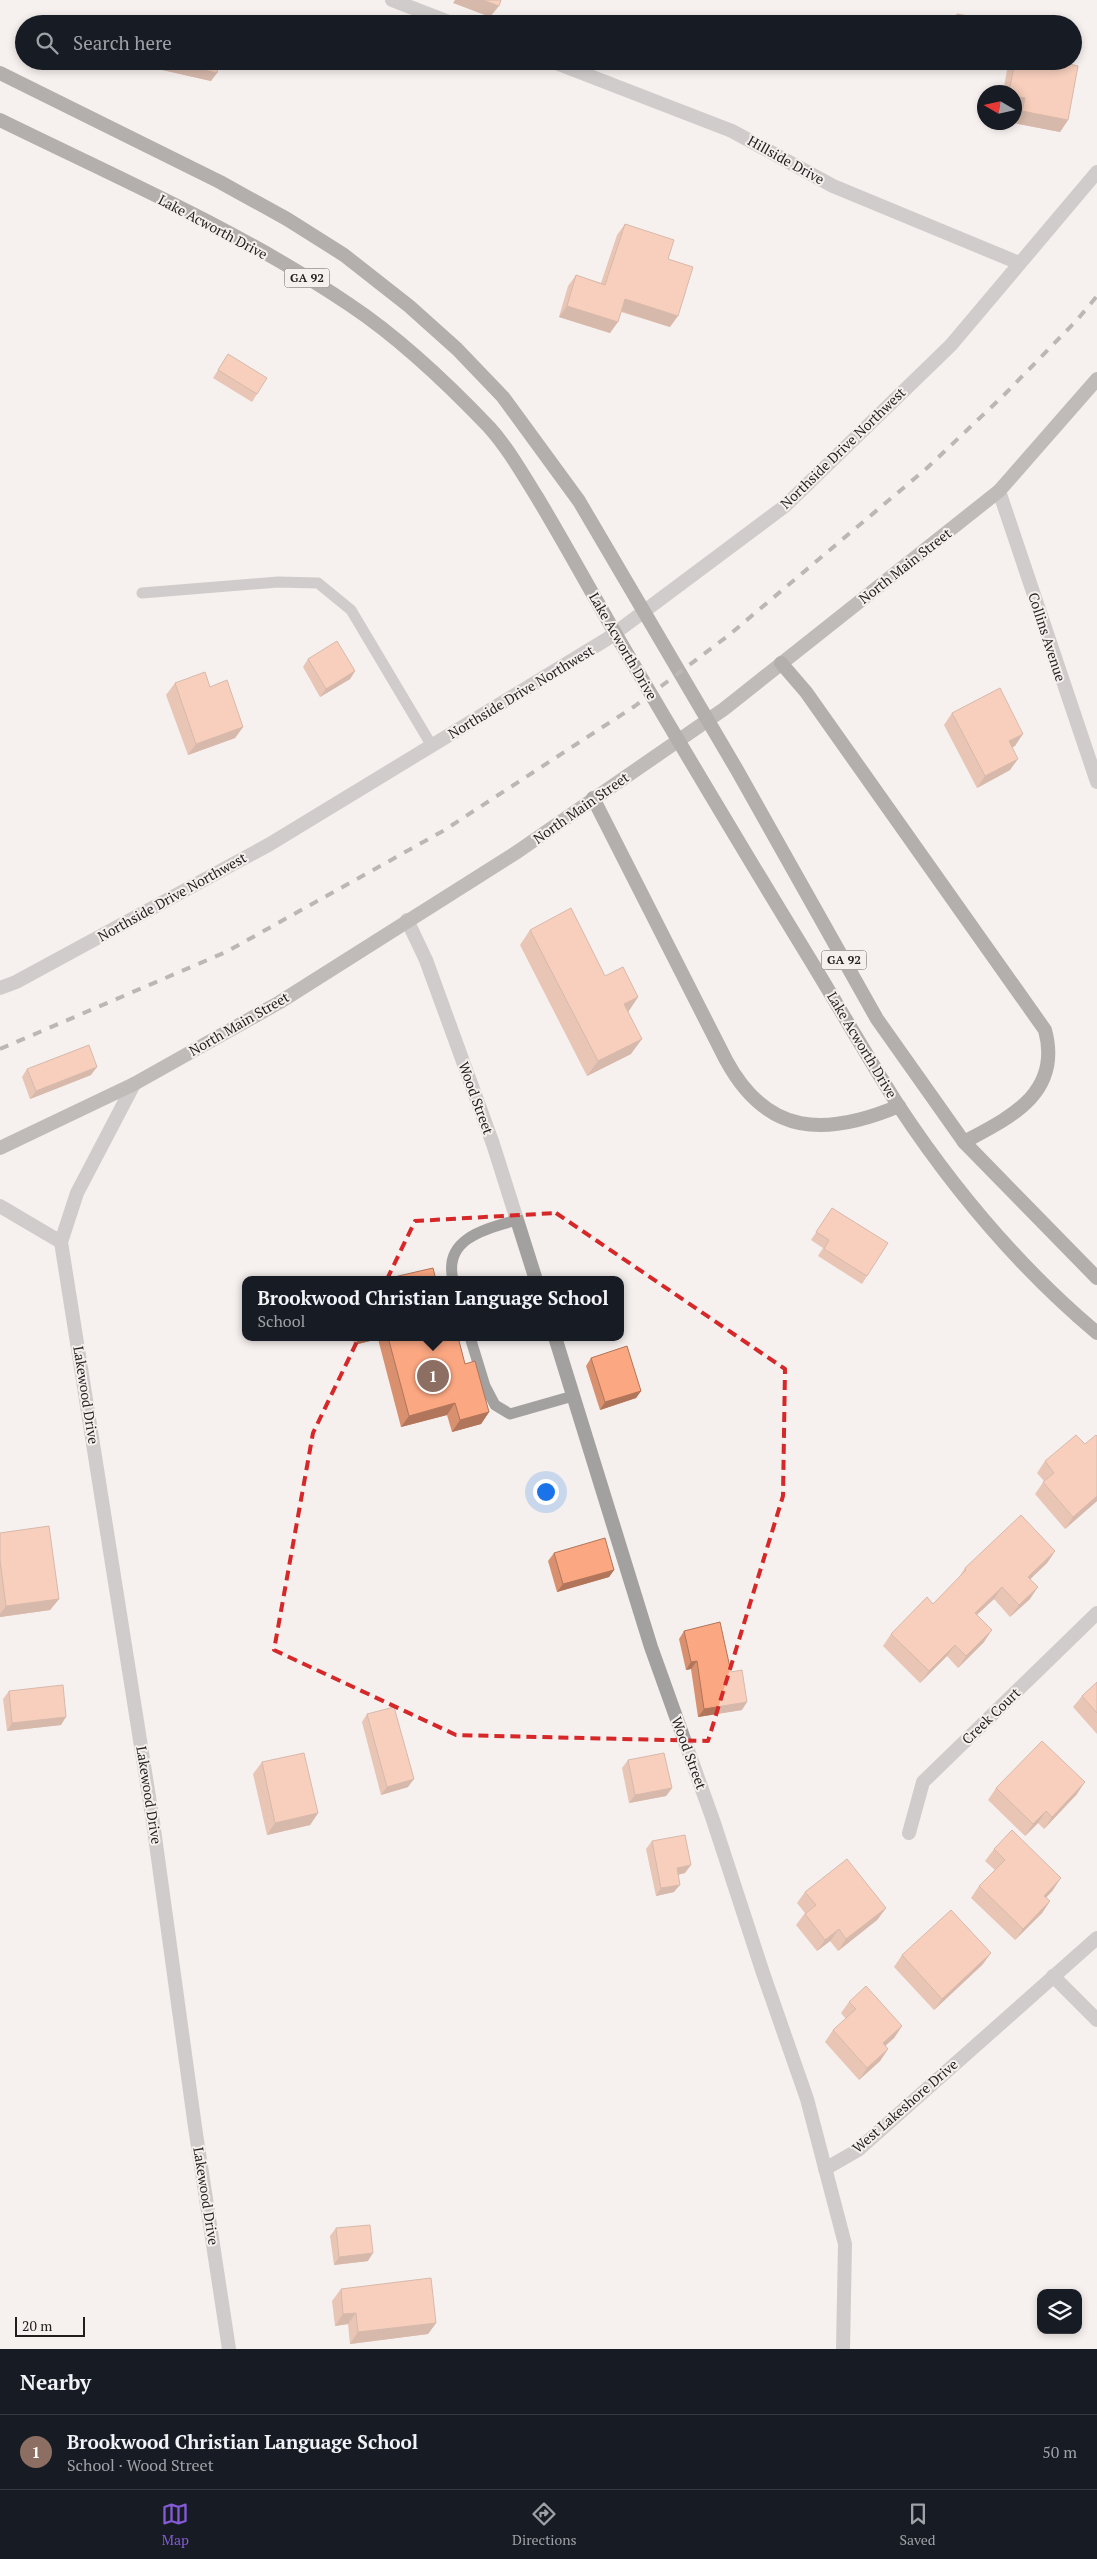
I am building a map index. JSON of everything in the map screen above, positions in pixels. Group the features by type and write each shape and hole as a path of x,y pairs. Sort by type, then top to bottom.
{"main road":[{"path":"0,62 29,88"},
{"name":"Lake Acworth Drive","path":"0,73 220,182 287,219 344,255 409,306 457,349 503,397 579,500 737,770 877,1019 964,1142 1097,1278"},
{"name":"Lake Acworth Drive","path":"0,120 211,225 273,258 351,306 384,330 437,376 492,431 517,465 708,791 898,1106 951,1179 1003,1242 1070,1310 1097,1334"},
{"name":"North Main Street","path":"0,1148 134,1084 280,1002 406,920 517,852 724,709 999,491 1097,379"},
{"path":"781,663 806,692 1045,1030 1049,1057 1046,1072 1033,1096 1007,1119 964,1142"},
{"path":"593,798 742,1088 770,1112 788,1120 818,1125 836,1124 865,1118 898,1106"}],"street":[{"path":"392,0 431,15"},
{"name":"Hillside Drive","path":"574,70 732,131 833,186 1019,263"},
{"name":"Northside Drive Northwest","path":"0,988 16,982 270,844 607,639 785,506 951,345 1097,172"},
{"name":"Collins Avenue","path":"999,491 1097,782"},
{"name":"Wood Street","path":"406,920 426,960 493,1144 535,1276"},
{"name":"Lakewood Drive","path":"134,1084 77,1193 61,1242 154,1822 195,2127 229,2349"},
{"path":"0,1206 61,1242"},
{"name":"Wood Street","path":"555,1341 651,1647 713,1820 807,2099 825,2169"},
{"name":"Creek Court","path":"909,1833 923,1782 1097,1613"},
{"name":"West Lakeshore Drive","path":"825,2169 858,2150 1097,1938"},
{"path":"1053,1976 1097,2020"},
{"path":"825,2169 845,2244 843,2349"}],"lane":[{"path":"142,593 278,582 318,583 351,610 432,746"},
{"path":"452,1276 453,1253 462,1242 486,1229 517,1220"},
{"path":"471,1341 485,1386 495,1405 510,1414 573,1396"}],"highlighted area":[{"path":"556,1213 785,1369 783,1496 708,1741 456,1735 274,1650 313,1433 415,1221"}],"building":[{"path":"483,0 501,0 499,6"},
{"path":"204,70 218,70 217,73"},
{"path":"1013,70 1077,70 1068,120 1022,111 1025,98 1022,97 1022,85 1010,85"},
{"path":"625,224 674,240 668,259 693,267 678,316 625,299 618,322 567,306 576,275 605,285"},
{"path":"228,354 267,378 257,394 218,370"},
{"path":"337,641 355,671 326,689 308,659"},
{"path":"205,672 210,687 227,680 243,727 196,744 175,683"},
{"path":"1000,688 1023,734 1009,741 1018,759 985,776 952,713"},
{"path":"571,908 605,976 623,967 638,997 624,1004 642,1039 598,1061 530,930"},
{"path":"89,1045 97,1067 36,1091 27,1069"},
{"path":"832,1208 888,1243 867,1276 824,1249 829,1240 816,1232"},
{"path":"433,1268 435,1276 398,1276"},
{"path":"389,1341 459,1341 465,1364 475,1361 489,1412 460,1420 455,1403 409,1416"},
{"path":"627,1346 641,1391 605,1402 591,1358"},
{"path":"1076,1435 1085,1444 1097,1436 1097,1496 1073,1517 1043,1482 1054,1473 1045,1461"},
{"path":"1021,1515 1055,1551 1028,1577 1038,1587 1019,1605 1002,1587 975,1613 992,1630 966,1656 955,1645 929,1671 891,1634 927,1597 933,1604 966,1570 965,1568"},
{"path":"49,1526 59,1599 6,1606 0,1560 0,1533"},
{"path":"605,1538 614,1570 563,1584 554,1553"},
{"path":"720,1622 731,1672 742,1670 747,1702 704,1709 697,1661 691,1662 684,1631"},
{"path":"1097,1682 1097,1713 1082,1696"},
{"path":"63,1685 66,1717 12,1723 9,1691"},
{"path":"394,1707 414,1779 387,1787 367,1714"},
{"path":"1042,1741 1085,1782 1052,1817 1046,1811 1033,1824 996,1788"},
{"path":"304,1753 318,1813 275,1823 262,1762"},
{"path":"664,1753 672,1788 635,1795 628,1760"},
{"path":"1012,1830 1061,1878 1044,1896 1050,1901 1023,1929 979,1886 1005,1860 994,1849"},
{"path":"685,1835 691,1865 677,1868 680,1885 661,1888 652,1841"},
{"path":"847,1859 886,1908 846,1939 839,1929 825,1940 805,1914 816,1905 805,1892"},
{"path":"951,1910 991,1953 942,1999 902,1955"},
{"path":"866,1986 902,2026 883,2043 888,2049 867,2068 833,2030 856,2009 849,2002"},
{"path":"370,2225 373,2253 339,2257 336,2228"},
{"path":"431,2278 436,2323 358,2332 356,2313 343,2314 341,2289"}],"railway":[{"path":"0,1049 226,952 443,831 635,706 729,635 927,468 1004,395 1077,320 1097,296"}],"place":[{"name":"Brookwood Christian Language School","path":"433,1376"}]}
